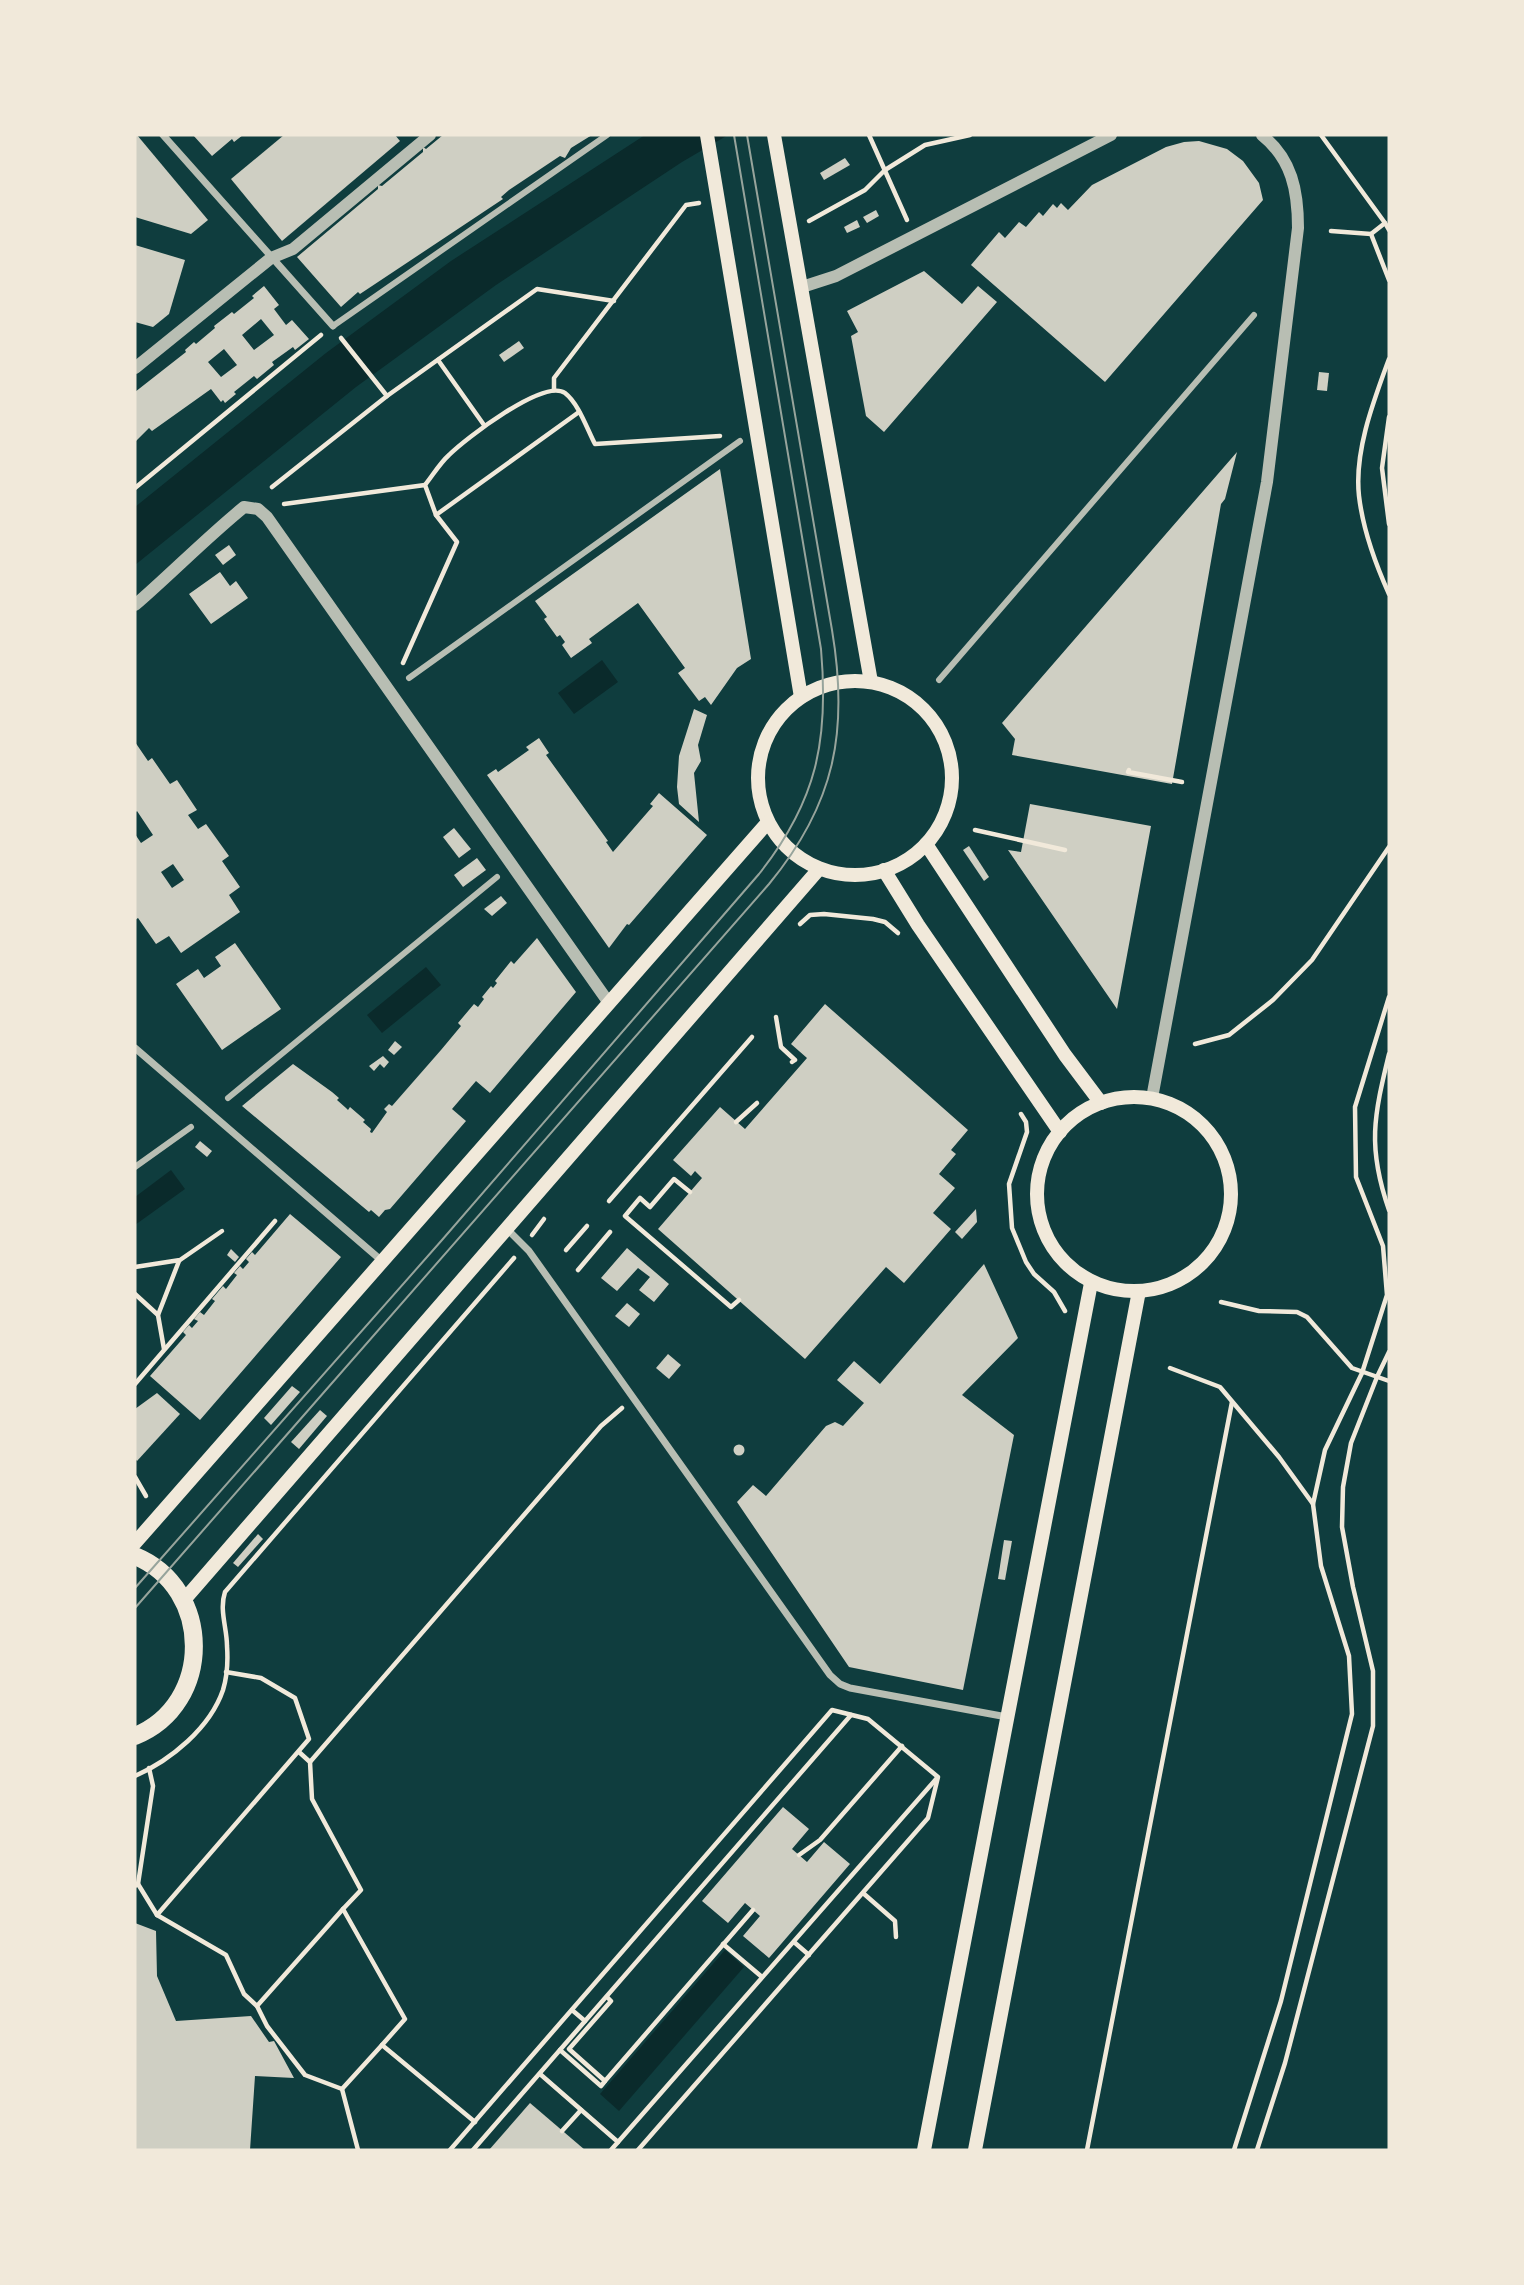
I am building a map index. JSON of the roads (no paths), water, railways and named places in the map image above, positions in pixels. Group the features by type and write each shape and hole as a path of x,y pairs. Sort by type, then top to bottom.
{"main road":[{"path":"707,135 801,697"},
{"path":"774,135 871,682"},
{"path":"871,682 888,687 920,706 933,721 950,758 952,778 945,814 926,844 906,860 884,870 851,875 818,869 788,849 768,822 758,789 761,754 776,722 801,697 832,684 871,682"},
{"path":"135,1543 768,822"},
{"path":"926,844 1065,1055 1101,1103"},
{"path":"184,1600 818,869"},
{"path":"884,870 918,925 1060,1132"},
{"path":"1128,1097 1152,1098 1182,1109 1198,1120 1222,1152 1228,1168 1231,1200 1224,1231 1208,1258 1193,1271 1159,1290 1115,1289 1091,1283 1072,1272 1048,1237 1041,1219 1038,1201 1040,1174 1045,1156 1060,1132 1074,1119 1101,1103 1128,1097"},
{"path":"924,2150 1091,1283"},
{"path":"975,2150 1139,1291"},
{"path":"135,1556 164,1574 184,1600 195,1641 193,1668 183,1694 167,1715 145,1732 135,1735"}],"street":[{"path":"163,135 335,330 607,135"},
{"path":"135,368 271,258 293,249 429,135"},
{"path":"802,287 836,276 1111,135"},
{"path":"1152,1098 1266,482 1298,228 1298,201 1286,160 1276,146 1262,135"},
{"path":"939,680 1254,315"},
{"path":"409,678 740,441"},
{"path":"135,605 186,561 205,539 244,507 258,509 267,517 391,691 609,1003"},
{"path":"228,1098 497,877"},
{"path":"135,1048 383,1261"},
{"path":"135,1167 191,1127"},
{"path":"507,1230 524,1246 830,1675 850,1688 1007,1717"}],"water":[{"path":"645,135 728,135 682,162 496,285 356,387 135,565 135,507 326,353 451,261"},
{"path":"602,660 618,682 574,714 558,693"},
{"path":"426,967 441,985 382,1033 367,1015"},
{"path":"171,1170 185,1189 135,1225 135,1197"},
{"path":"725,1950 744,1967 619,2111 600,2094"}],"tram line":[{"path":"135,1588 442,1240 759,874 779,847 806,795 815,768 823,712 821,649 734,135"},
{"path":"135,1608 769,884 809,825 822,795 832,765 837,734 837,667 747,135"}]}
